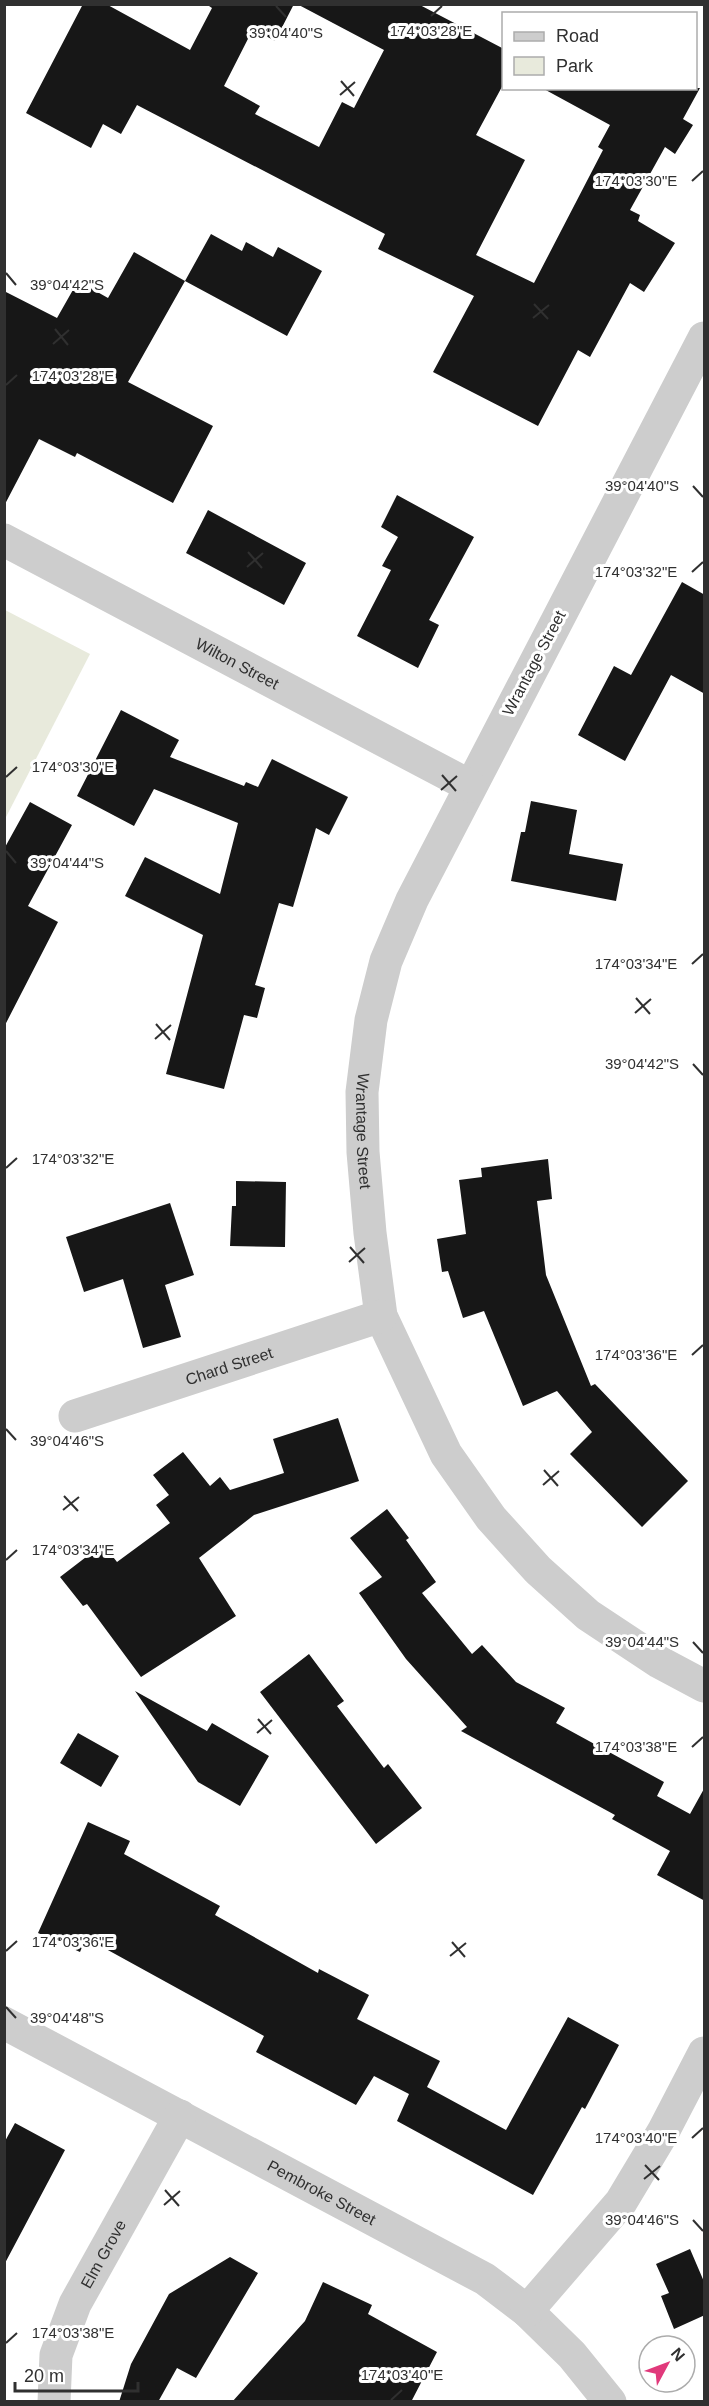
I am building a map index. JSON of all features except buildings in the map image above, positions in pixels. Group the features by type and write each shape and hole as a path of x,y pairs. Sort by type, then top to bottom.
{"street":[{"name":"Wrantage Street","path":"705,338 412,900 390,951 371,1020 362,1092 363,1152 370,1233 381,1316 446,1454 491,1518 538,1570 588,1615 659,1662 705,1686"},
{"name":"Wilton Street","path":"4,540 470,786"},
{"name":"Chard Street","path":"75,1416 381,1316"},
{"name":"Pembroke Street","path":"4,2023 485,2279 527,2311 572,2355 610,2402"},
{"path":"527,2311 621,2202 663,2132 705,2053"},
{"name":"Elm Grove","path":"54,2402 56,2355 75,2304 180,2116"}],"green space":[{"path":"5,610 90,654 5,819"}]}
